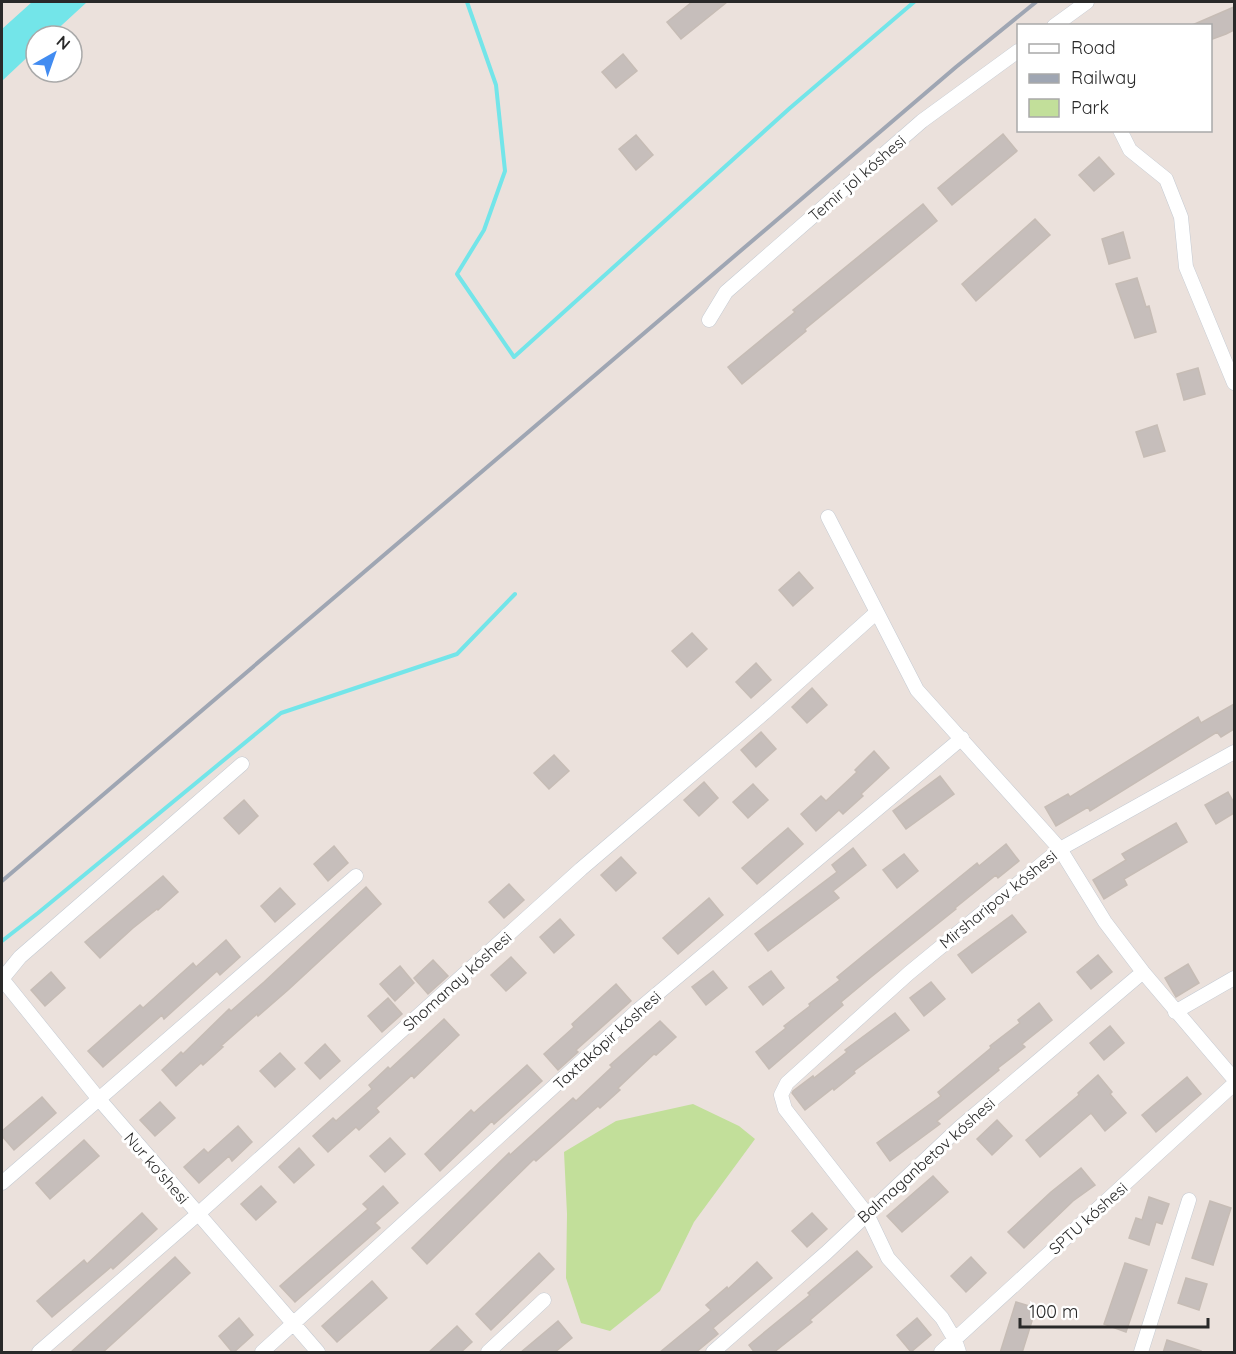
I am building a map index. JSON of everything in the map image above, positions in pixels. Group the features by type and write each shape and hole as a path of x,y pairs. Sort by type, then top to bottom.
{"street":[{"path":"1060,24 1074,19 1087,2"},
{"name":"Temir jol kóshesi","path":"709,320 726,292 913,129 1017,52"},
{"path":"1121,132 1130,150 1166,179 1181,217 1186,267 1234,383"},
{"path":"828,517 917,690 1060,849 1105,922 1175,1012 1234,1079"},
{"name":"Shomanay kóshesi","path":"39,1353 198,1214 580,869 764,713 877,612"},
{"name":"Taxtakópir kóshesi","path":"262,1353 638,1010 962,738"},
{"name":"Mirsharipov kóshesi","path":"867,1214 785,1109 781,1095 787,1083 909,973 1060,849 1234,752"},
{"path":"2,979 20,957 242,764"},
{"path":"2,1183 356,876"},
{"name":"Balmaganbetov kóshesi","path":"713,1353 826,1254 958,1128 1143,972"},
{"path":"1175,1012 1234,978"},
{"name":"Nur ko'shesi","path":"2,979 98,1098 318,1353"},
{"name":"SPTU kóshesi","path":"941,1353 957,1346 1234,1084"},
{"path":"1141,1353 1189,1200"},
{"path":"867,1214 888,1258 942,1318 957,1346"},
{"path":"488,1353 544,1300"}],"green space":[{"path":"693,1104 739,1126 755,1139 694,1222 660,1291 610,1331 581,1323 566,1278 567,1214 564,1152 616,1121"}],"water":[{"path":"32,2 87,2 63,24 24,24 24,60 2,81 2,29"}],"building":[{"path":"692,2 727,2 681,39 667,22"},
{"path":"1234,7 1234,30 1226,34 1212,39 1212,24 1195,24"},
{"path":"623,54 637,71 616,88 602,72"},
{"path":"1003,134 1017,151 952,205 938,188"},
{"path":"636,135 653,155 636,170 619,149"},
{"path":"1099,157 1114,174 1094,191 1079,175"},
{"path":"923,204 937,221 742,384 728,367 795,312 793,310"},
{"path":"1035,219 1050,235 976,301 962,284"},
{"path":"1123,232 1130,258 1109,264 1102,239"},
{"path":"1137,278 1146,307 1149,306 1156,332 1135,338 1116,284"},
{"path":"1198,368 1205,394 1184,400 1177,374"},
{"path":"1157,425 1165,451 1144,457 1136,432"},
{"path":"799,572 813,588 793,606 779,590"},
{"path":"692,633 707,649 687,667 672,651"},
{"path":"756,663 771,680 751,698 736,682"},
{"path":"812,688 827,705 807,723 792,707"},
{"path":"1234,704 1234,729 1221,737 1217,732 1090,811 1088,807 1056,826 1045,807 1068,794 1070,797 1198,717 1201,723"},
{"path":"761,732 776,749 756,767 741,750"},
{"path":"874,751 889,768 843,814 839,810 816,831 801,814 821,796 826,801 857,772 855,770"},
{"path":"554,755 569,771 549,789 534,773"},
{"path":"940,776 954,794 906,829 893,811"},
{"path":"704,782 718,798 699,816 684,800"},
{"path":"753,784 768,800 748,818 733,802"},
{"path":"1228,792 1234,803 1234,813 1216,824 1205,805"},
{"path":"244,800 258,816 239,834 224,818"},
{"path":"1176,823 1187,842 1124,879 1127,885 1104,899 1093,880 1126,860 1122,854"},
{"path":"788,828 803,844 757,884 742,868"},
{"path":"1006,844 1019,861 998,878 996,875 871,977 841,1002 843,1005 769,1069 756,1052 786,1028 784,1026 810,1006 809,1004 840,980 837,977 977,863 979,866"},
{"path":"334,846 348,863 328,881 314,864"},
{"path":"853,848 866,865 833,891 839,898 768,951 755,934 837,872 832,865"},
{"path":"904,854 918,871 897,888 883,870"},
{"path":"621,857 636,873 616,891 601,875"},
{"path":"163,876 178,892 100,958 85,942"},
{"path":"509,884 524,900 504,918 489,902"},
{"path":"366,887 381,904 288,990 258,1016 257,1014 203,1065 201,1063 176,1086 162,1070 181,1052 183,1054 229,1009 231,1011 264,982"},
{"path":"280,888 295,904 275,922 261,906"},
{"path":"709,898 723,915 678,954 663,938"},
{"path":"1012,915 1026,932 972,973 958,955"},
{"path":"560,919 574,935 554,953 540,937"},
{"path":"226,940 240,957 220,975 217,971 164,1019 162,1015 103,1067 88,1051 140,1005 143,1008 193,963 196,967"},
{"path":"1098,955 1112,972 1091,989 1077,972"},
{"path":"511,957 526,973 506,991 491,975"},
{"path":"433,960 448,976 428,994 414,978"},
{"path":"1188,964 1199,983 1176,997 1165,978"},
{"path":"400,966 414,983 395,1001 380,984"},
{"path":"713,971 727,988 706,1005 692,987"},
{"path":"771,971 784,988 763,1005 749,987"},
{"path":"51,972 65,988 45,1006 31,990"},
{"path":"931,982 945,999 924,1016 910,998"},
{"path":"616,984 631,1001 576,1050 578,1052 558,1070 544,1054 574,1027 572,1024"},
{"path":"388,998 402,1014 382,1032 368,1016"},
{"path":"1039,1003 1052,1020 1022,1044 1025,1047 998,1068 999,1070 937,1121 940,1124 890,1161 877,1143 941,1096 938,1092 1020,1023 1018,1020"},
{"path":"895,1013 909,1030 854,1071 855,1073 834,1090 833,1088 805,1110 792,1093 793,1091 813,1076 814,1078 847,1052 845,1050"},
{"path":"444,1019 459,1035 414,1078 412,1075 376,1108 379,1112 359,1130 356,1127 328,1152 313,1136 333,1118 336,1121 372,1089 369,1085 388,1067 390,1069"},
{"path":"660,1021 676,1037 656,1055 654,1054 600,1108 598,1106 536,1161 534,1159 427,1264 412,1248 509,1153 510,1155 573,1098 576,1101 612,1067 610,1065"},
{"path":"1110,1026 1124,1043 1104,1060 1090,1043"},
{"path":"325,1044 340,1061 320,1079 305,1063"},
{"path":"280,1053 295,1069 275,1087 260,1071"},
{"path":"527,1065 542,1081 494,1124 492,1121 440,1171 425,1154 471,1110 474,1113"},
{"path":"1098,1075 1126,1113 1105,1131 1091,1113 1040,1157 1026,1140 1079,1095 1078,1093"},
{"path":"1187,1077 1201,1094 1156,1132 1142,1115"},
{"path":"42,1097 56,1113 14,1150 2,1136 2,1131"},
{"path":"160,1102 175,1118 155,1136 140,1120"},
{"path":"997,1120 1012,1136 992,1155 977,1139"},
{"path":"238,1126 252,1142 232,1161 229,1156 199,1183 184,1167 204,1149 208,1153"},
{"path":"390,1138 405,1154 385,1172 370,1156"},
{"path":"84,1140 99,1156 50,1199 36,1183"},
{"path":"299,1148 314,1165 294,1183 279,1167"},
{"path":"1081,1168 1095,1185 1073,1201 1024,1248 1008,1232"},
{"path":"933,1176 948,1192 902,1232 887,1216"},
{"path":"261,1186 276,1202 256,1220 241,1204"},
{"path":"383,1186 398,1203 375,1223 380,1228 295,1302 280,1286 368,1209 363,1204"},
{"path":"1149,1197 1169,1204 1162,1224 1156,1222 1149,1245 1129,1238 1136,1218 1142,1220"},
{"path":"1210,1201 1231,1208 1213,1265 1192,1258"},
{"path":"142,1213 157,1229 113,1269 111,1267 52,1317 37,1301 84,1260 87,1264"},
{"path":"812,1213 827,1229 807,1247 792,1231"},
{"path":"857,1251 872,1267 810,1320 812,1322 773,1353 755,1353 749,1345 810,1295 808,1293"},
{"path":"539,1253 554,1269 491,1330 476,1314"},
{"path":"175,1257 190,1273 102,1353 70,1353"},
{"path":"971,1257 986,1273 966,1292 951,1276"},
{"path":"757,1262 772,1278 713,1328 718,1334 695,1353 659,1353 711,1310 706,1305 727,1287 728,1289"},
{"path":"1125,1263 1147,1270 1126,1332 1104,1324"},
{"path":"1186,1278 1207,1284 1199,1310 1178,1303"},
{"path":"372,1281 387,1298 337,1342 322,1326"},
{"path":"1016,1302 1036,1308 1022,1353 1000,1353"},
{"path":"239,1318 253,1335 233,1353 219,1336"},
{"path":"917,1318 931,1335 911,1352 897,1335"},
{"path":"558,1321 572,1338 554,1353 520,1353"},
{"path":"457,1326 472,1342 460,1353 428,1353"},
{"path":"1167,1340 1201,1351 1200,1353 1163,1353"}],"waterway":[{"path":"467,2 496,85 505,171 484,230 457,274 514,357 790,108 914,2"},
{"path":"2,941 281,713 457,654 515,594"}],"railway":[{"path":"2,881 956,67 1036,2"}]}
